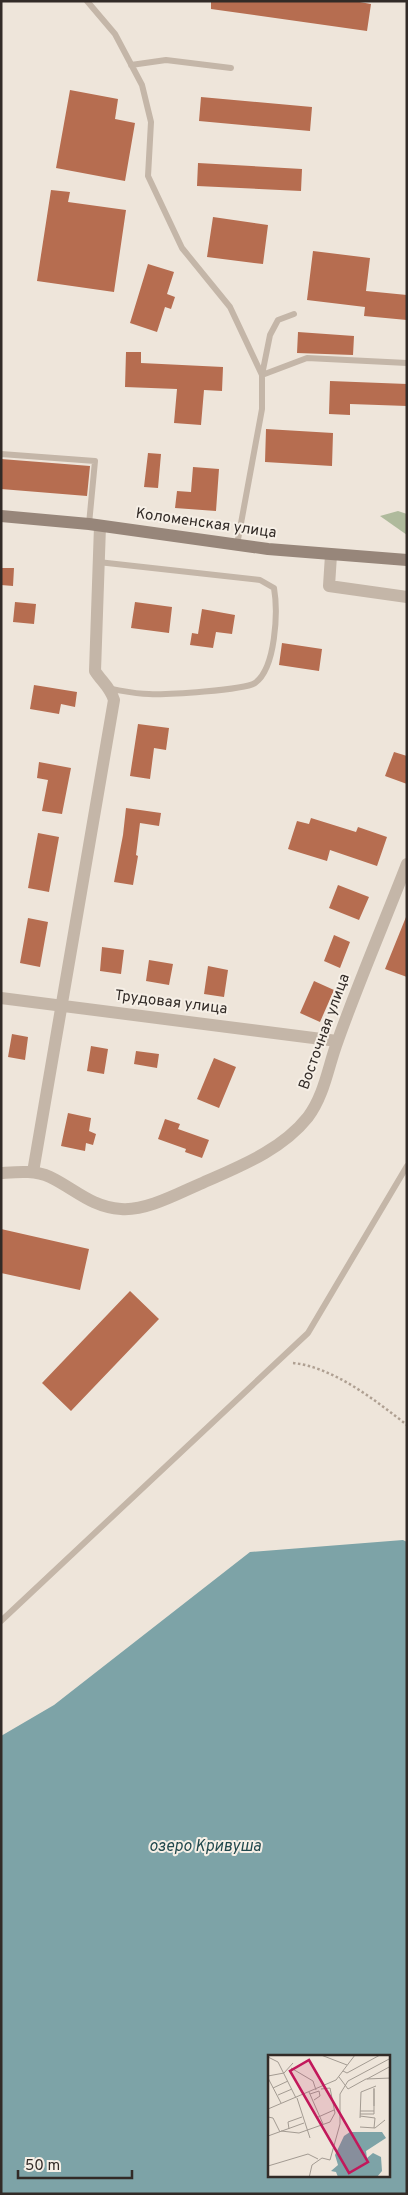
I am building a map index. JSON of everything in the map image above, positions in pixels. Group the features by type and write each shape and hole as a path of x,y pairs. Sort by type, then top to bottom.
{"street":[{"name":"Коломенская улица","path":"1,516 95,525 237,546 407,560"},
{"path":"33,1172 114,700 111,689 94,671 98,562 95,525"},
{"path":"331,555 330,586 407,597"},
{"name":"Восточная улица","path":"1,1173 33,1172 49,1177 74,1193 100,1206 123,1210 156,1203 249,1162 286,1140 307,1117 321,1097 338,1041 407,864"},
{"name":"Трудовая улица","path":"1,998 338,1041"}],"lane":[{"path":"87,1 115,34 142,85 151,122 148,176 182,248 230,307 262,375"},
{"path":"131,65 166,60 231,68"},
{"path":"237,546 262,410 262,375 270,335 278,320 294,314"},
{"path":"262,375 307,358 407,363"},
{"path":"1,454 95,461 95,525"},
{"path":"98,562 260,580 274,588 276,600 272,651 268,666 255,683 242,687 196,692 149,694 111,689"},
{"path":"1,1621 308,1334 407,1166"}],"path":[{"path":"279,1362 308,1365 338,1379 367,1395 407,1425"}],"green space":[{"path":"398,511 407,514 407,535 380,516"}],"water":[{"name":"озеро Кривуша","path":"403,1540 407,1542 407,2194 1,2194 1,1736 54,1705 250,1552"}],"building":[{"path":"211,1 354,1 371,4 367,31 211,9"},
{"path":"70,90 118,99 115,119 135,123 125,181 56,168"},
{"path":"201,97 312,107 310,131 199,121"},
{"path":"198,163 302,169 301,191 197,186"},
{"path":"51,190 70,192 68,202 126,210 114,292 37,281"},
{"path":"213,217 268,225 263,264 207,257"},
{"path":"313,251 370,258 366,291 407,295 407,320 364,316 365,307 307,300"},
{"path":"148,264 174,272 167,294 175,297 171,309 165,307 157,332 130,323"},
{"path":"298,332 354,336 353,355 297,353"},
{"path":"126,352 141,352 141,363 223,367 222,391 204,390 201,425 174,423 177,389 125,387"},
{"path":"330,381 407,384 407,406 350,404 350,415 329,414"},
{"path":"266,429 333,433 332,466 265,462"},
{"path":"148,453 161,454 158,488 144,487"},
{"path":"1,459 90,466 87,496 1,489"},
{"path":"193,467 219,469 216,511 175,508 177,491 191,492"},
{"path":"1,568 14,568 13,586 1,585"},
{"path":"15,602 36,604 34,624 13,622"},
{"path":"135,602 172,607 169,633 131,628"},
{"path":"202,609 235,615 232,634 216,632 213,648 190,645 192,633 198,634"},
{"path":"282,643 322,649 319,671 279,665"},
{"path":"34,685 77,692 75,707 61,704 59,714 30,709"},
{"path":"138,724 169,728 166,750 154,748 150,779 130,776"},
{"path":"394,752 407,756 407,784 385,776"},
{"path":"39,762 71,768 62,814 42,811 48,780 37,778"},
{"path":"126,808 161,813 159,826 140,823 136,855 138,856 133,885 114,882"},
{"path":"311,818 356,832 358,827 387,837 377,866 330,850 327,861 288,849 297,821 309,824"},
{"path":"38,833 59,837 49,892 28,888"},
{"path":"338,885 369,897 359,920 329,908"},
{"path":"407,917 407,977 385,969"},
{"path":"28,918 48,922 40,967 20,963"},
{"path":"334,935 350,942 340,968 324,961"},
{"path":"102,947 124,950 121,974 100,971"},
{"path":"149,960 173,964 169,985 146,981"},
{"path":"208,966 228,970 224,997 204,994"},
{"path":"314,981 334,990 320,1022 300,1013"},
{"path":"12,1034 28,1037 25,1060 8,1057"},
{"path":"91,1046 108,1049 104,1074 87,1071"},
{"path":"136,1051 159,1054 157,1068 134,1064"},
{"path":"214,1058 236,1067 219,1108 197,1099"},
{"path":"68,1113 91,1118 89,1131 96,1134 93,1145 86,1143 85,1151 61,1146"},
{"path":"165,1119 180,1124 178,1129 209,1140 202,1158 185,1152 186,1149 158,1139"},
{"path":"1,1229 89,1249 80,1290 1,1273"},
{"path":"130,1291 159,1319 71,1411 42,1383"}]}
